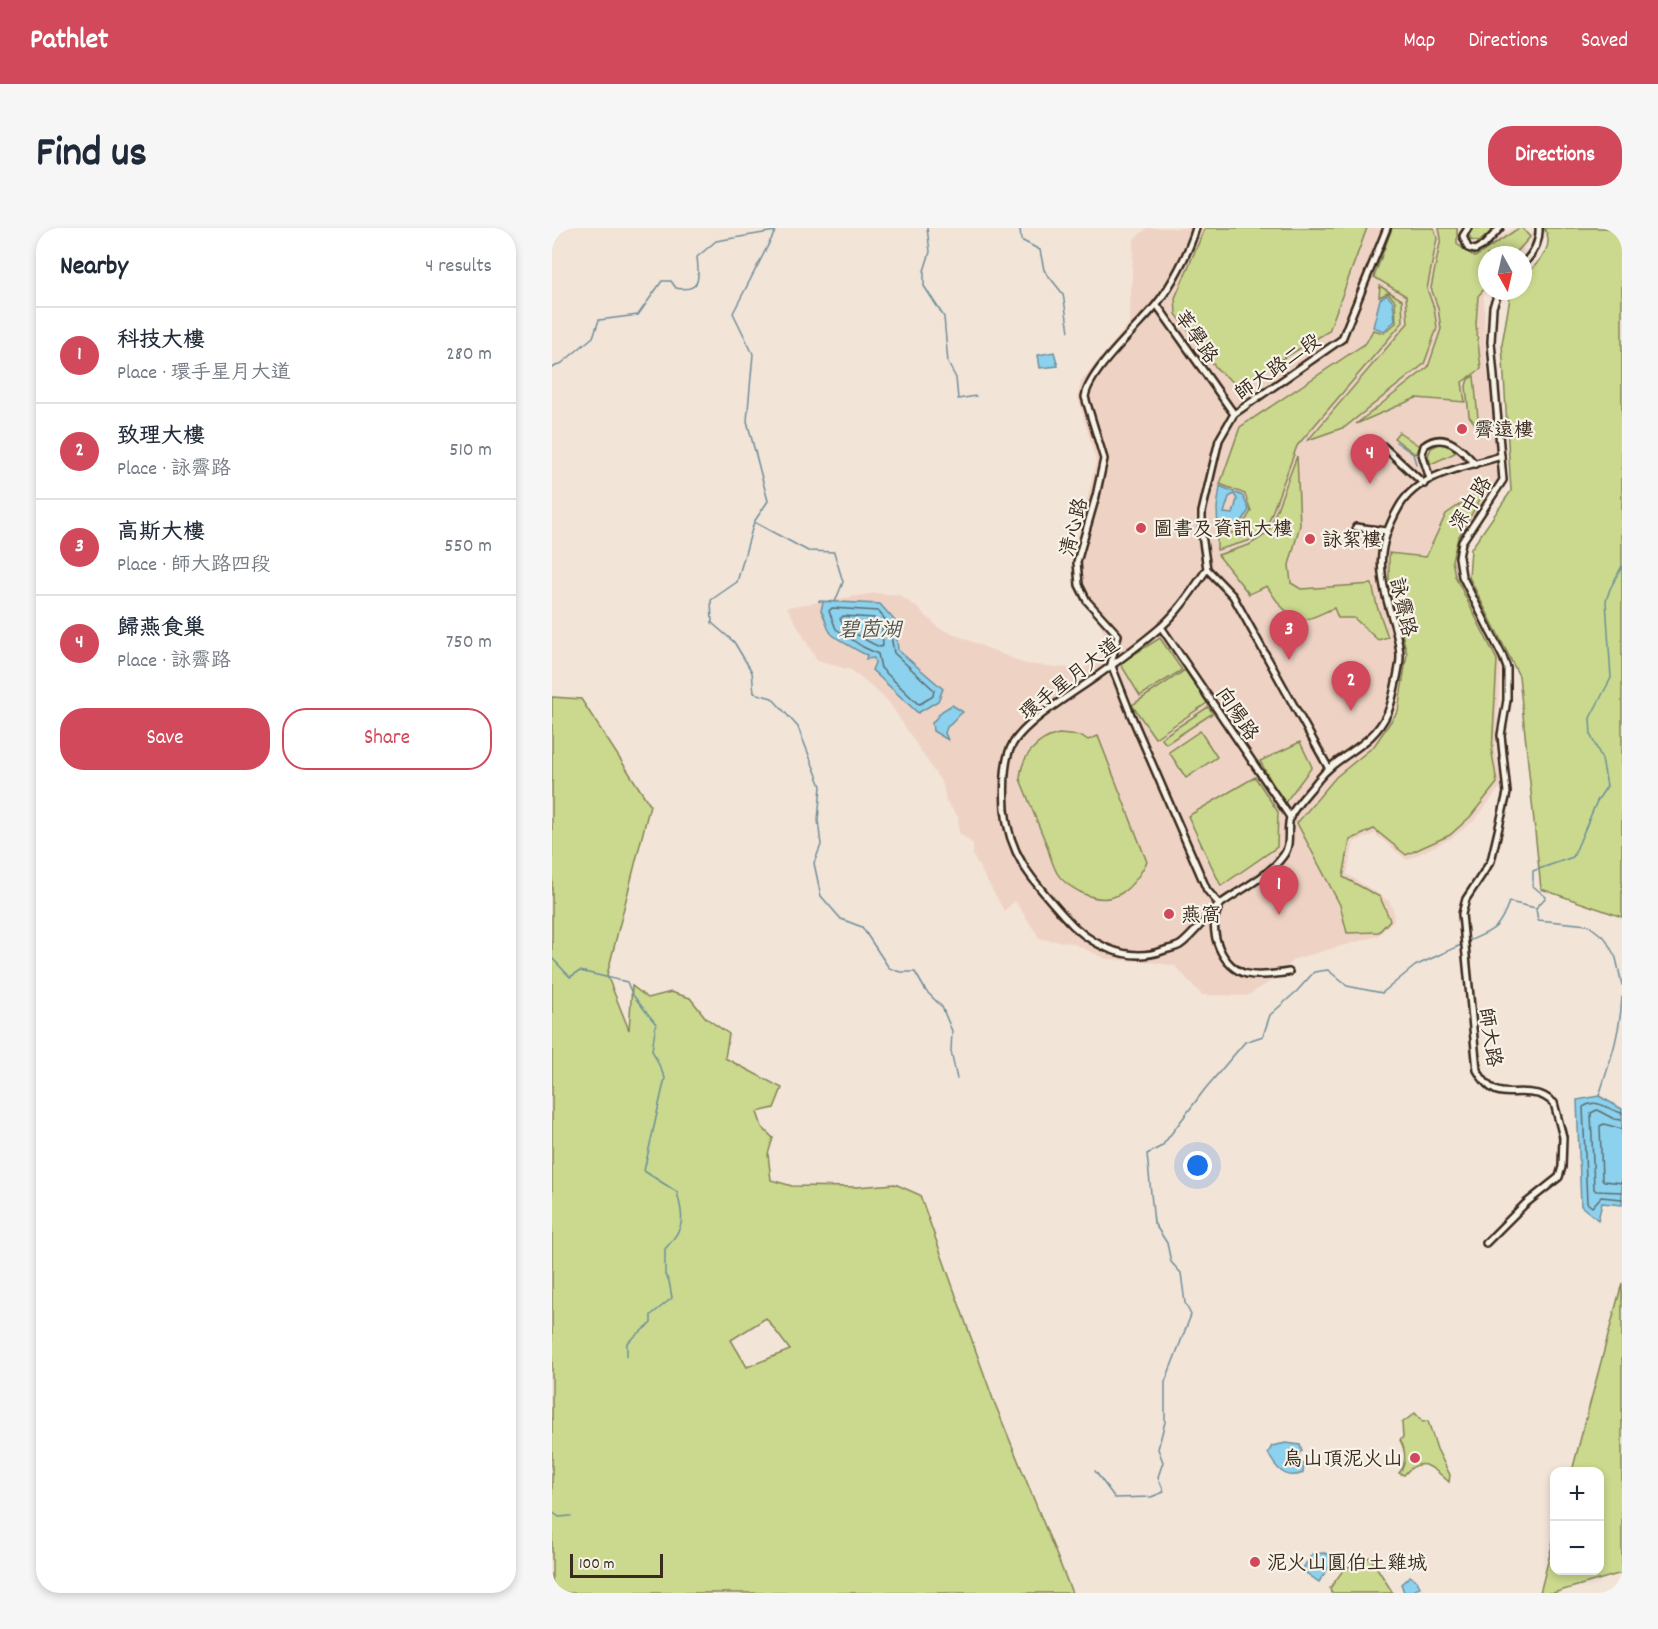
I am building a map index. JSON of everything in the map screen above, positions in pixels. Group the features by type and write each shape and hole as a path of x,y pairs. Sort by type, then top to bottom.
{"street":[{"name":"清心路","path":"1111,664 1118,635 1087,601 1079,585 1077,562 1104,459 1085,397 1086,388 1157,305 1181,263 1196,228"},
{"name":"師大路二段","path":"1234,414 1342,339 1386,228"},
{"path":"1468,228 1463,236 1468,248 1475,250 1484,245 1500,228"},
{"path":"1532,254 1538,240 1539,228"},
{"name":"深中路","path":"1496,300 1493,307 1491,342 1503,480 1462,542 1459,557 1462,576 1507,668 1507,700 1501,735 1507,793"},
{"name":"莘學路","path":"1157,305 1234,414"},
{"path":"1234,414 1219,440 1204,498 1202,535 1207,569 1233,596 1328,767 1290,817"},
{"path":"1430,479 1422,454 1424,446 1434,440 1448,441 1461,448 1475,464"},
{"path":"1383,446 1424,484"},
{"name":"詠霽路","path":"1328,767 1368,741 1389,710 1400,658 1381,581 1386,531 1401,503 1410,493 1430,479 1500,457"},
{"path":"1356,527 1386,531"},
{"name":"環手星月大道","path":"1207,569 1182,605 1161,627 1031,724 1011,747 1005,776 1005,812 1012,844 1029,876 1077,931 1106,949 1132,955 1157,953 1179,945 1220,905 1277,863 1286,853 1290,837 1290,817"},
{"name":"向陽路","path":"1161,627 1290,817"},
{"path":"1111,664 1207,890 1220,905 1215,915 1215,941 1234,969 1248,975 1289,972"},
{"name":"師大路","path":"1486,1243 1525,1204 1559,1177 1563,1137 1554,1103 1540,1094 1505,1094 1492,1089 1477,1070 1462,914 1466,899 1491,861 1507,793"}],"shaded area":[{"path":"1147,228 1459,228 1459,243 1475,254 1478,252 1478,300 1484,300 1485,354 1497,442 1499,481 1461,537 1455,552 1459,575 1501,660 1495,750 1502,785 1475,820 1452,838 1407,860 1375,834 1354,842 1347,874 1389,901 1393,909 1394,920 1378,936 1292,960 1284,973 1247,996 1202,995 1175,966 1106,959 1072,943 1040,939 1015,901 1004,911 973,856 973,844 959,833 958,817 946,801 943,785 888,701 851,670 817,661 787,607 875,593 900,595 939,628 1026,664 1080,669 1091,665 1102,655 1106,639 1098,620 1078,592 1073,559 1096,462 1078,397 1081,381 1129,324 1134,239"},
{"path":"1514,228 1525,228 1533,237 1526,246 1487,246"}],"green space":[{"path":"1205,228 1367,228 1329,331 1238,386 1217,369 1176,314 1175,298"},
{"path":"1392,228 1434,228 1437,238 1427,289 1434,308 1437,328 1424,364 1345,427 1308,440 1408,323 1406,296 1374,277"},
{"path":"1439,228 1457,228 1457,244 1475,257 1478,255 1476,324 1481,369 1462,382 1465,402 1416,398 1356,424 1428,367 1441,329 1438,308 1431,288 1441,238"},
{"path":"1473,228 1495,228 1479,242 1471,240 1468,232"},
{"path":"1519,228 1522,228 1530,237 1522,246 1492,246"},
{"path":"1544,228 1622,228 1622,917 1541,889 1519,676 1469,577 1471,549 1511,491 1502,344 1510,300 1532,300 1532,268 1546,249 1547,235"},
{"path":"1380,286 1402,300 1403,322 1297,446 1266,529 1248,541 1217,550 1217,534 1239,532 1251,511 1245,494 1220,484 1240,427 1366,343 1373,330 1384,333 1396,323 1395,301 1388,293 1379,297"},
{"path":"1474,376 1479,429 1469,416 1466,386 1468,379"},
{"path":"1399,432 1419,446 1415,454 1394,438"},
{"path":"1442,443 1450,446 1455,453 1431,464 1428,456 1431,448"},
{"path":"1297,456 1300,525 1289,565 1291,583 1301,589 1372,584 1388,637 1378,640 1354,618 1338,618 1334,608 1306,619 1293,616 1282,607 1267,586 1249,594 1218,555 1249,545 1268,533"},
{"path":"1488,485 1458,538 1452,560 1455,576 1497,660 1492,753 1497,783 1470,817 1450,835 1406,855 1374,829 1350,840 1343,877 1380,897 1390,920 1379,932 1347,933 1340,905 1297,823 1336,777 1374,746 1398,711 1407,654 1389,579 1389,553 1426,557 1446,514"},
{"path":"1160,638 1182,670 1140,696 1120,663"},
{"path":"1185,670 1207,703 1155,738 1132,705"},
{"path":"552,697 581,699 650,805 607,975 629,1030 632,986 648,998 671,992 690,998 706,1018 729,1034 725,1058 782,1088 774,1108 757,1112 762,1127 773,1138 768,1154 771,1180 792,1186 856,1187 895,1184 920,1195 993,1399 1072,1593 552,1593","holes":["766,1318 790,1350 747,1367 731,1340"]},
{"path":"1208,707 1213,713 1166,744 1161,738"},
{"path":"1200,731 1217,757 1186,778 1169,752"},
{"path":"1059,734 1082,736 1088,740 1098,736 1147,862 1129,887 1113,897 1104,899 1082,893 1068,885 1059,876 1020,779 1023,763 1031,750 1043,740"},
{"path":"1300,742 1312,767 1284,804 1260,761"},
{"path":"1255,777 1278,812 1277,847 1221,886 1188,816"},
{"path":"1622,1283 1622,1573 1553,1593 1540,1593 1550,1554 1550,1575 1604,1575 1604,1467 1573,1467"},
{"path":"1415,1413 1423,1422 1428,1421 1437,1449 1450,1475 1449,1482 1428,1466 1417,1465 1404,1475 1399,1473 1405,1457 1400,1440 1403,1437 1402,1423"},
{"path":"1370,1557 1393,1593 1331,1593 1330,1588 1344,1569"}],"water":[{"path":"1387,295 1393,302 1395,321 1384,331 1373,327 1380,299"},
{"path":"1054,352 1058,366 1040,368 1038,355"},
{"path":"1220,486 1243,496 1249,510 1238,528 1218,531 1217,508","holes":["1234,494 1237,499 1233,514 1224,513 1229,497"]},
{"name":"碧茵湖","path":"818,601 880,604 895,621 898,650 943,689 938,701 918,713 872,670 875,663 874,658 866,659 867,655 831,633 821,611 823,602"},
{"path":"952,705 963,712 947,727 945,733 948,740 933,731 932,723 942,711"},
{"path":"1599,1096 1622,1109 1622,1205 1602,1203 1598,1220 1581,1206 1577,1100"},
{"path":"1286,1443 1300,1445 1302,1451 1299,1453 1298,1461 1304,1464 1303,1473 1286,1474 1277,1468 1268,1453 1272,1446"},
{"path":"1324,1553 1336,1556 1319,1582 1302,1570 1312,1554"},
{"path":"1410,1576 1417,1581 1420,1587 1404,1592 1401,1584"}],"waterway":[{"path":"777,228 733,313 753,354 747,421 768,501 754,522 808,551 834,552 843,582 835,602"},
{"path":"927,228 930,252 924,271 924,286 944,317 948,363 956,378 958,399 976,396"},
{"path":"1020,228 1021,240 1040,250 1044,270 1063,294 1069,331"},
{"path":"552,368 562,363 593,337 599,320 638,315 662,281 671,281 676,288 684,289 695,285 698,276 697,257 716,241 775,231"},
{"path":"1396,442 1413,454 1416,464"},
{"path":"754,522 737,582 711,600 712,623 734,642 752,672 754,693 772,698 798,727 821,786 818,820 821,845 814,863 821,896 841,919 862,927 889,968 900,972 915,972 926,991 942,1007 952,1031 951,1051 957,1079"},
{"path":"1467,942 1494,928 1502,919 1509,902 1536,908 1546,897 1533,886 1533,871 1573,857 1597,801 1607,786 1602,759 1591,736 1590,718 1611,678 1606,601 1622,566"},
{"path":"1536,909 1538,920 1588,925 1605,938 1616,958 1622,985"},
{"path":"1095,1471 1115,1498 1151,1497 1164,1492 1158,1477 1163,1462 1158,1449 1165,1422 1165,1382 1191,1315 1185,1303 1181,1273 1171,1262 1167,1243 1154,1223 1147,1154 1162,1146 1205,1089 1245,1042 1263,1036 1270,1015 1314,972 1328,970 1347,986 1382,993 1415,966 1463,944"},
{"path":"552,958 570,977 580,971 627,982 632,994 656,1024 652,1050 665,1078 644,1171 677,1192 682,1217 676,1235 665,1249 665,1275 669,1281 672,1298 651,1315 651,1323 627,1343 627,1357"},
{"path":"1599,1096 1617,1036 1622,997"},
{"path":"552,1512 559,1517 571,1516"}],"place":[{"name":"霽遠樓","path":"1462,429"},
{"name":"歸燕食巢","path":"1370,484"},
{"name":"圖書及資訊大樓","path":"1141,528"},
{"name":"詠絮樓","path":"1310,539"},
{"name":"高斯大樓","path":"1289,660"},
{"name":"致理大樓","path":"1351,711"},
{"name":"燕窩","path":"1169,914"},
{"name":"科技大樓","path":"1279,915"},
{"name":"烏山頂泥火山","path":"1415,1458"},
{"name":"泥火山圓伯土雞城","path":"1255,1562"}]}
